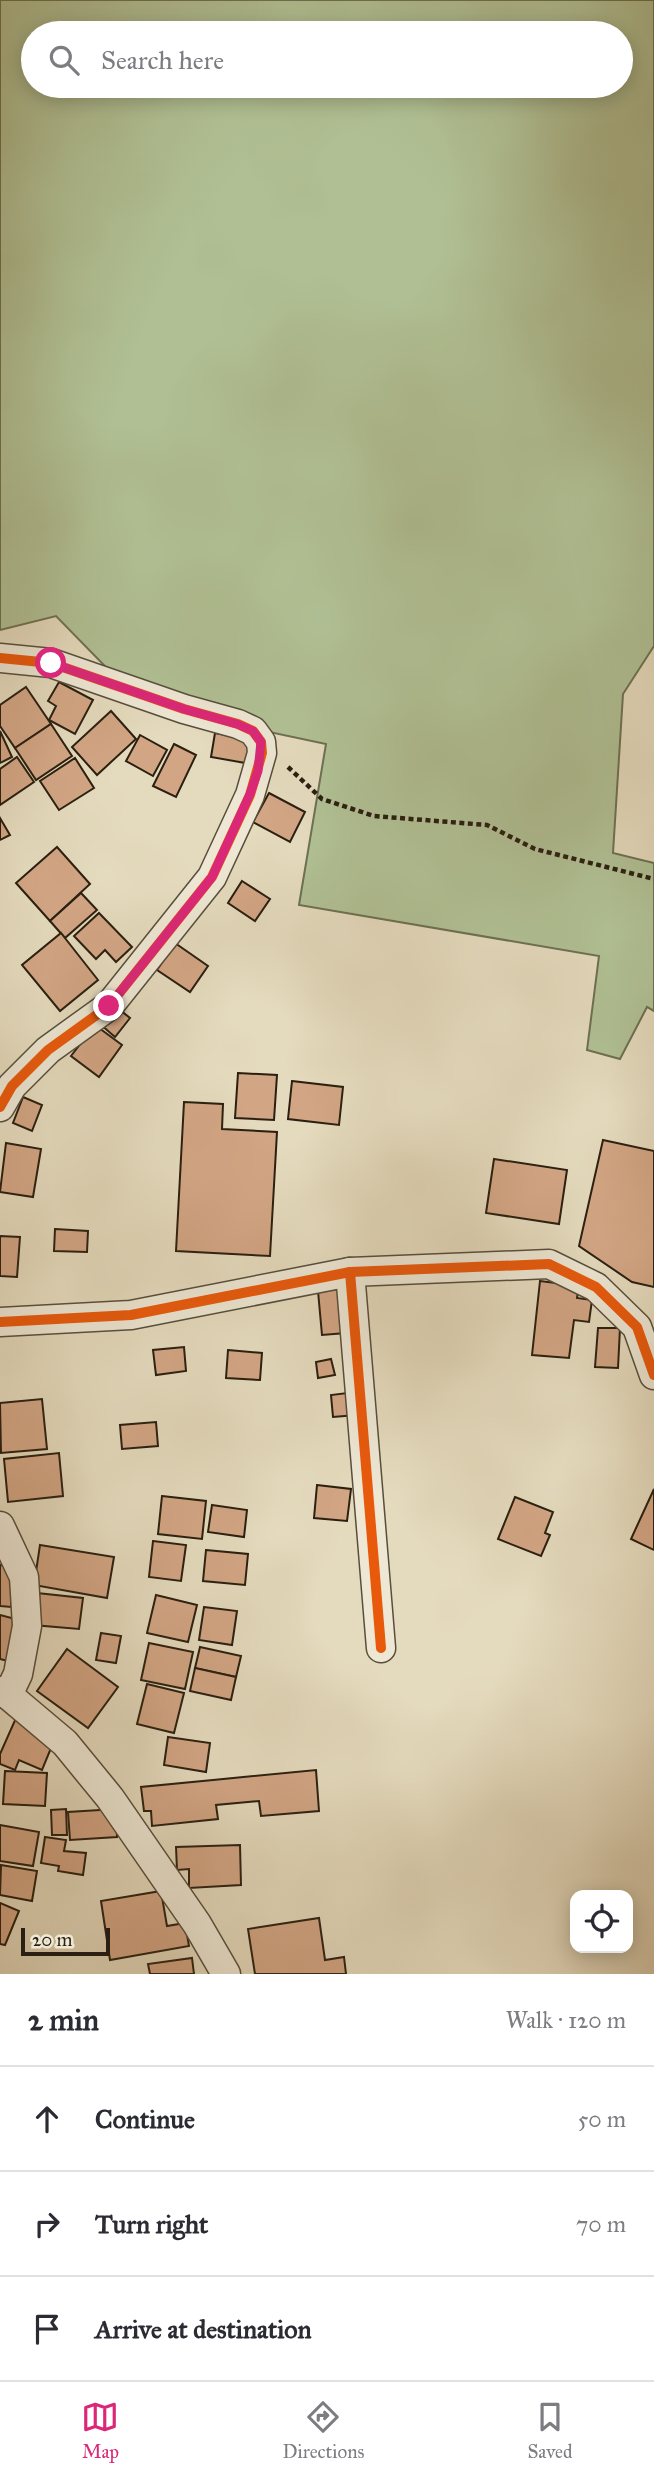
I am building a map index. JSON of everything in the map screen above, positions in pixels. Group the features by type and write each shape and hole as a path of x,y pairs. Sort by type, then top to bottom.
{"street":[{"path":"0,658 51,663 184,709 237,724 253,731 261,742 258,771 250,794 212,877 109,1006 48,1050 12,1086 0,1107"},
{"path":"0,1322 131,1315 350,1272 550,1264 596,1287 637,1326 654,1375"},
{"path":"350,1272 381,1648"},
{"path":"0,1526 24,1577 27,1626 18,1674 4,1693 65,1743 110,1798 197,1924 226,1974"}],"path":[{"path":"261,742 322,799 374,816 486,825 535,849 654,878"}],"green space":[{"path":"0,0 654,0 654,646 623,694 613,853 654,863 654,1011 647,1007 620,1059 587,1050 599,956 299,905 326,744 143,705 56,616 0,630"}],"building":[{"path":"59,682 93,700 75,734 49,720 56,706 48,701"},
{"path":"26,687 51,724 15,748 0,726 0,705"},
{"path":"111,711 136,739 97,775 72,747"},
{"path":"51,724 72,756 36,780 15,748"},
{"path":"0,731 12,757 0,763"},
{"path":"215,733 256,740 251,764 211,757"},
{"path":"140,735 167,750 153,776 126,761"},
{"path":"174,744 196,755 176,797 153,786"},
{"path":"17,757 34,782 0,805 0,769"},
{"path":"75,758 94,788 59,810 40,781"},
{"path":"269,793 305,812 290,842 253,822"},
{"path":"0,818 10,835 0,840"},
{"path":"57,847 90,884 50,921 16,883"},
{"path":"242,881 270,899 255,921 228,903"},
{"path":"81,893 97,910 65,938 50,921"},
{"path":"99,913 132,947 116,962 105,950 96,959 74,936"},
{"path":"61,933 98,980 60,1011 22,965"},
{"path":"175,943 208,966 190,992 157,970"},
{"path":"115,1006 130,1018 115,1037 100,1024"},
{"path":"95,1025 122,1045 99,1077 71,1056"},
{"path":"238,1073 277,1075 274,1120 235,1118"},
{"path":"292,1081 343,1087 339,1125 288,1119"},
{"path":"23,1097 42,1105 32,1131 13,1123"},
{"path":"184,1102 223,1104 222,1129 277,1132 270,1256 176,1251"},
{"path":"603,1140 654,1151 654,1287 632,1282 579,1246"},
{"path":"6,1143 41,1149 33,1197 0,1192"},
{"path":"494,1159 567,1170 559,1224 486,1213"},
{"path":"55,1229 88,1231 87,1252 54,1251"},
{"path":"0,1236 20,1237 17,1277 0,1276"},
{"path":"540,1281 579,1286 577,1298 592,1300 589,1322 574,1320 569,1358 532,1355"},
{"path":"342,1289 346,1333 322,1335 318,1291"},
{"path":"598,1328 620,1328 618,1368 595,1367"},
{"path":"184,1347 186,1371 156,1375 153,1350"},
{"path":"228,1350 262,1353 260,1380 226,1378"},
{"path":"331,1359 335,1375 318,1378 316,1362"},
{"path":"355,1392 357,1415 333,1417 331,1395"},
{"path":"42,1399 47,1449 1,1453 0,1403"},
{"path":"156,1422 158,1446 122,1449 120,1425"},
{"path":"59,1453 63,1496 8,1502 4,1459"},
{"path":"317,1485 351,1489 347,1521 314,1518"},
{"path":"654,1489 654,1550 631,1539"},
{"path":"162,1496 206,1501 202,1539 158,1534"},
{"path":"515,1497 553,1512 545,1533 550,1535 541,1556 498,1539"},
{"path":"212,1505 247,1510 244,1537 208,1532"},
{"path":"153,1541 186,1545 181,1581 149,1577"},
{"path":"40,1545 114,1557 107,1598 34,1585"},
{"path":"206,1550 248,1554 245,1585 203,1581"},
{"path":"0,1565 13,1566 11,1607 0,1606"},
{"path":"37,1593 83,1598 79,1629 33,1625"},
{"path":"156,1595 197,1605 188,1642 147,1633"},
{"path":"204,1607 237,1611 232,1645 199,1640"},
{"path":"0,1615 19,1620 8,1661 0,1659"},
{"path":"101,1633 121,1636 116,1663 96,1660"},
{"path":"149,1643 193,1652 185,1689 141,1680"},
{"path":"200,1647 241,1656 236,1677 195,1668"},
{"path":"67,1649 118,1687 88,1728 37,1691"},
{"path":"195,1668 236,1677 231,1700 190,1691"},
{"path":"147,1684 184,1693 174,1733 137,1724"},
{"path":"16,1718 56,1736 42,1770 19,1760 15,1770 0,1764 0,1754"},
{"path":"168,1737 210,1743 206,1772 164,1765"},
{"path":"316,1770 319,1811 261,1816 259,1801 216,1805 218,1819 152,1826 151,1811 144,1811 141,1787"},
{"path":"5,1771 47,1773 45,1806 3,1804"},
{"path":"66,1809 67,1835 52,1835 51,1810"},
{"path":"116,1809 117,1837 70,1840 68,1812"},
{"path":"0,1825 39,1832 33,1866 0,1861"},
{"path":"45,1837 66,1840 64,1851 86,1853 83,1875 58,1871 59,1866 41,1863"},
{"path":"240,1845 241,1885 189,1888 189,1869 177,1870 176,1847"},
{"path":"1,1865 37,1871 32,1901 0,1895"},
{"path":"161,1891 167,1926 185,1923 189,1946 110,1960 101,1901"},
{"path":"0,1903 19,1911 5,1945 0,1944"},
{"path":"319,1918 325,1960 344,1957 346,1974 255,1974 248,1929"},
{"path":"192,1958 194,1974 150,1974 148,1964"}],"cycle path":[{"path":"0,658 51,663 184,709 238,724 253,731 261,742 262,753 250,795 212,877 109,1006 48,1050 12,1086 0,1107"},
{"path":"0,1322 131,1315 350,1272 549,1264 596,1287 637,1327 654,1375"},
{"path":"350,1272 381,1648"}],"route":[{"path":"51,663 184,709 237,724 253,731 261,742 258,771 250,794 212,877 109,1006"}]}
